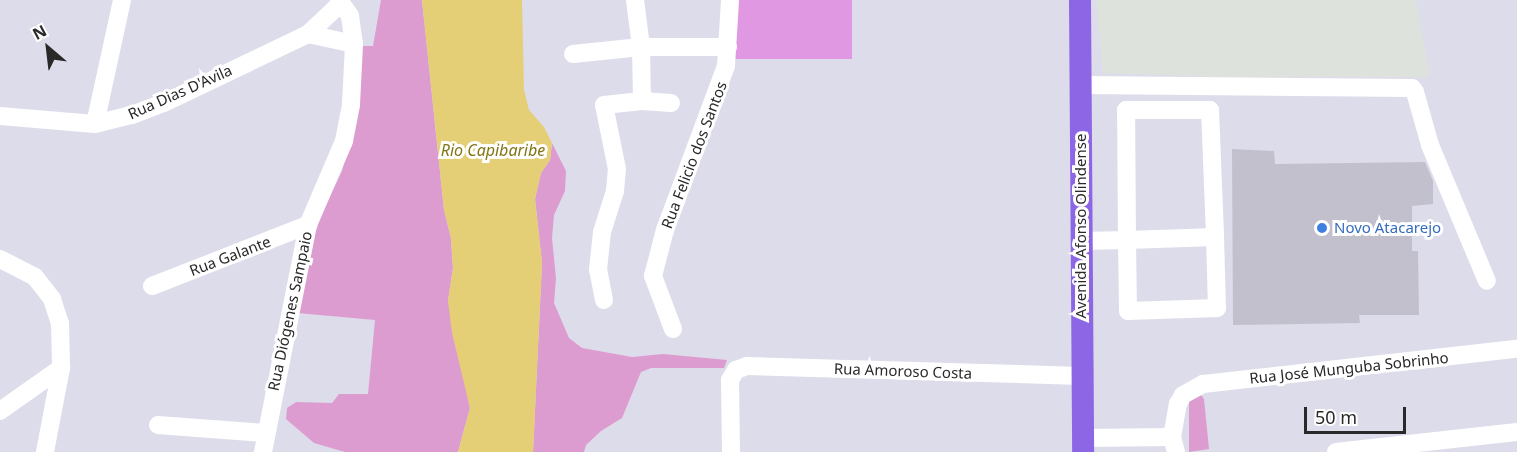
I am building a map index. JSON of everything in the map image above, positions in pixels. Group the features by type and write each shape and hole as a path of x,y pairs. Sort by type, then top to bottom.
{"main road":[{"name":"Avenida Afonso Olindense","path":"1080,0 1083,445"}],"street":[{"path":"95,124 122,0"},
{"path":"635,0 641,47 642,101"},
{"name":"Rua Felicio dos Santos","path":"673,329 653,276 664,230 723,76 728,47 730,0"},
{"name":"Rua Dias D'Avila","path":"0,116 95,124 164,103 308,34 340,2"},
{"name":"Rua Diógenes Sampaio","path":"263,452 308,225 344,141 351,104 354,44 350,16 340,2"},
{"path":"308,34 354,44"},
{"path":"573,54 641,47 728,47"},
{"path":"1080,85 1412,88 1430,145 1487,280"},
{"path":"604,300 598,270 602,232 615,191 617,169 604,105 642,101 671,103"},
{"path":"1126,110 1210,110 1217,308 1128,311 1127,240 1126,110"},
{"name":"Rua Galante","path":"152,286 308,225"},
{"path":"1082,241 1215,237"},
{"path":"0,260 34,277 52,299 62,338 61,368 45,452"},
{"name":"Rua José Munguba Sobrinho","path":"1174,445 1178,404 1184,395 1203,384 1517,349"},
{"name":"Rua Amoroso Costa","path":"731,452 730,380 735,370 747,366 1082,376"},
{"path":"0,411 61,368"},
{"path":"158,425 265,433"},
{"path":"1336,452 1517,432"},
{"path":"1083,445 1174,445"}],"shaded area":[{"path":"381,0 422,0 444,210 451,238 453,268 448,301 470,408 458,452 345,452 314,443 286,419 287,408 296,402 332,403 339,394 368,394 375,320 297,313 315,228 342,171 353,127 362,46 373,46"},
{"path":"735,0 852,0 852,59 735,59"},
{"path":"1096,0 1416,0 1430,77 1223,77 1103,73"},
{"path":"552,143 566,171 565,191 554,215 552,238 556,278 554,303 569,338 582,348 632,357 663,354 727,360 724,368 651,368 641,372 622,418 601,431 586,445 584,452 533,452 542,263 535,199 541,173 550,160"},
{"path":"1201,395 1204,399 1209,449 1189,452 1189,400"}],"water":[{"name":"Rio Capibaribe","path":"422,0 522,0 524,90 529,110 544,127 552,143 550,160 541,173 535,199 542,263 533,452 458,452 470,408 452,333 448,301 453,268 451,238 444,210"}],"building":[{"name":"Novo Atacarejo","path":"1232,149 1274,151 1275,164 1425,162 1433,181 1433,204 1412,206 1412,251 1418,251 1419,315 1359,315 1360,323 1233,325"}],"place":[{"name":"Novo Atacarejo","path":"1322,228"}]}
